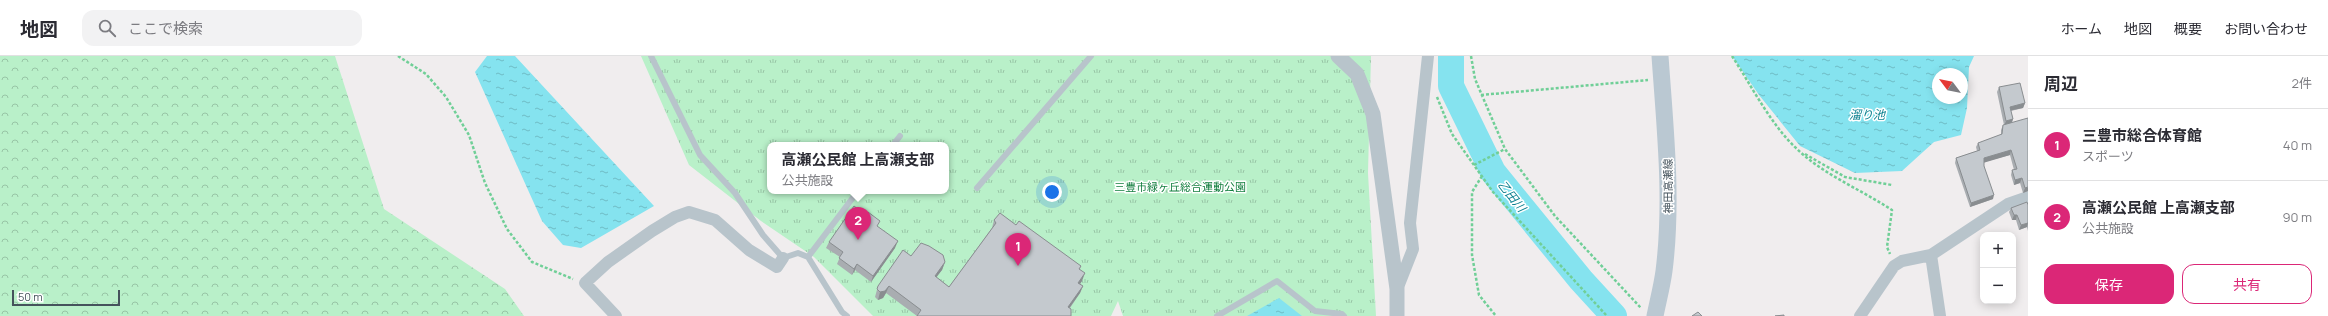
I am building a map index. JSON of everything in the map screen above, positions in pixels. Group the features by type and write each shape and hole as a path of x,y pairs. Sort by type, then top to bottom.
{"main road":[{"name":"神田高瀬線","path":"1649,313 1664,272 1667,230 1668,168 1660,56"}],"street":[{"path":"1338,56 1357,74 1373,114 1397,289 1397,316"},
{"path":"1397,289 1413,249 1410,223 1428,56"},
{"path":"1860,316 1894,266 1902,261 1930,255 2008,204 2028,198"},
{"path":"616,316 585,283 608,262 652,230 675,217 689,212 715,220 749,250 777,266 783,258"},
{"path":"1930,255 1940,316"}],"lane":[{"path":"651,56 700,155 735,193 763,235 783,258 798,253 808,257 842,312 847,316"},
{"path":"977,188 1091,56"},
{"path":"895,142 900,136"},
{"path":"808,257 856,194"},
{"path":"1217,316 1278,281 1315,311 1342,314 1344,316"}],"path":[{"path":"398,56 426,74 446,97 469,135 485,184 508,229 532,262 585,283"},
{"path":"1471,56 1475,79 1505,150 1555,216 1649,313"},
{"path":"1732,56 1781,132 1796,148 1828,172 1892,210 1887,247 1894,266"},
{"path":"1426,71 1452,134 1493,192 1608,316"},
{"path":"1481,95 1662,79"},
{"path":"1796,148 1845,177 1892,185"},
{"path":"1474,165 1505,150"},
{"path":"1482,176 1472,192 1472,255 1479,295 1496,316"}],"green space":[{"path":"0,56 335,56 384,209 505,289 524,316 0,316"},
{"name":"三豊市緑ヶ丘総合運動公園","path":"641,56 1371,56 1368,173 1376,316 1123,316 1118,301 1111,316 873,316 814,257 761,221 689,165"}],"water":[{"path":"487,56 515,56 654,206 581,248 563,245 542,221 475,72"},
{"name":"溜り池","path":"1732,56 1974,56 1969,67 1968,88 1968,68 1932,68 1932,104 1967,104 1961,135 1934,142 1902,171 1855,173 1800,146 1759,95"},
{"path":"1279,298 1302,316 1247,316"}],"building":[{"path":"2020,83 2025,103 2010,107 2013,119 2006,121 1999,87"},
{"path":"2028,118 2028,187 2025,188 2022,178 2015,180 2012,170 2017,169 2011,150 1984,158 1984,166 1994,195 1971,203 1956,158 1980,150 1978,143 2002,134 2003,125"},
{"path":"2027,202 2028,223 2021,225 2017,215 2014,215 2011,208"},
{"path":"854,206 866,215 868,212 880,221 877,226 898,241 873,276 857,264 854,269 839,258 843,252 829,242"},
{"path":"1000,213 1016,225 1019,221 1081,266 1079,269 1085,273 1078,283 1083,286 1068,307 1071,309 1071,316 917,316 921,310 889,286 885,291 880,292 877,289 903,250 911,256 921,243 943,255 945,262 935,276 949,287 996,223 994,220"},
{"path":"1698,312 1702,316 1692,316"}],"waterway":[{"name":"乙田川","path":"1451,56 1451,86 1493,172 1581,280 1614,316"}],"place":[{"name":"高瀬公民館 上高瀬支部","path":"858,240"},
{"name":"三豊市総合体育館","path":"1018,266"}]}
